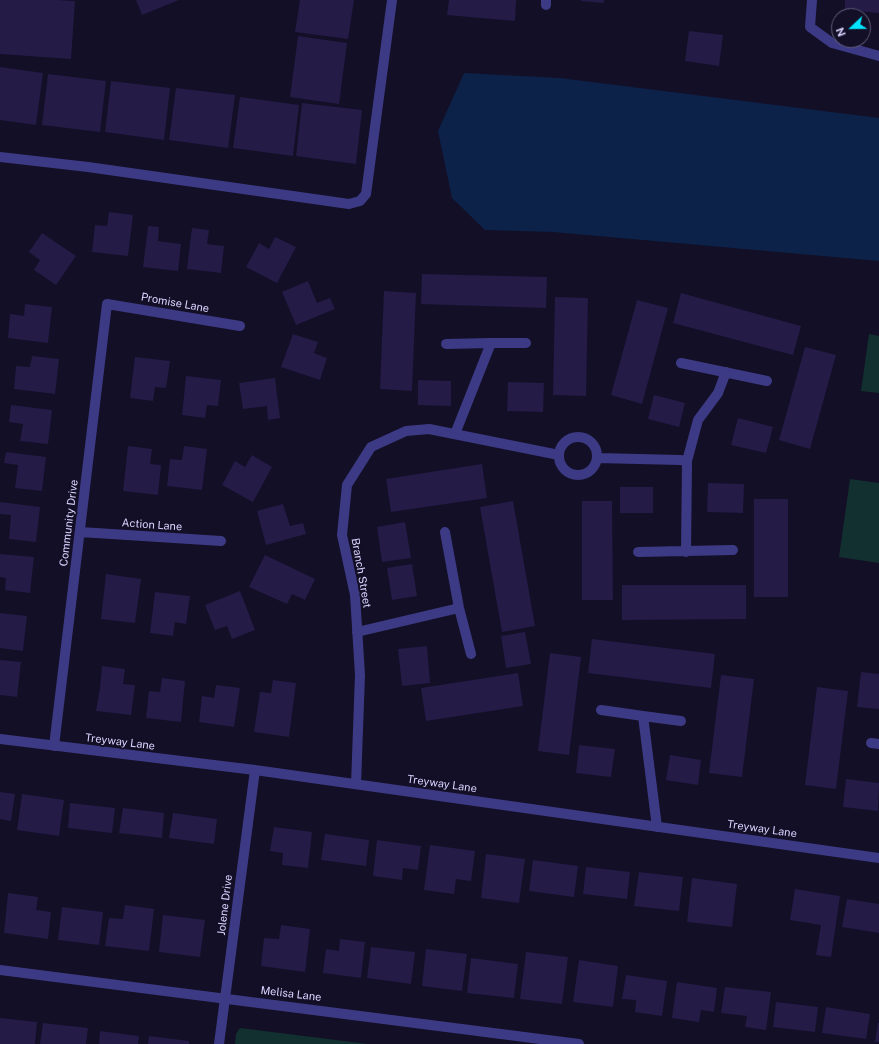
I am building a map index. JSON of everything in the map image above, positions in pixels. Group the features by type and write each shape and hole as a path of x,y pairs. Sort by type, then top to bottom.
{"street":[{"path":"0,157 88,167 349,204 360,201 366,194 392,0"},
{"path":"812,0 810,27 832,43 879,56"},
{"name":"Promise Lane","path":"107,304 240,326"},
{"name":"Community Drive","path":"54,746 107,304"},
{"path":"455,434 491,343"},
{"path":"446,344 526,343"},
{"path":"681,363 768,381"},
{"path":"686,552 687,462 698,420 718,393 726,372"},
{"name":"Branch Street","path":"356,784 360,675 355,595 342,535 347,485 371,447 406,431 430,428 558,455"},
{"path":"579,437 588,440 595,448 597,458 593,467 586,474 576,475 567,472 560,464 558,455 562,445 569,439 579,437"},
{"path":"597,458 680,460 687,462"},
{"name":"Action Lane","path":"80,532 221,541"},
{"path":"445,532 459,608 471,654"},
{"path":"638,552 733,550"},
{"path":"357,632 459,608"},
{"path":"601,710 681,721"},
{"path":"643,716 657,827"},
{"name":"Treyway Lane","path":"0,739 255,770 879,858"},
{"name":"Jolene Drive","path":"219,1044 255,770"},
{"name":"Melisa Lane","path":"0,970 578,1044"}],"green space":[{"path":"869,334 879,336 879,393 861,391"},
{"path":"850,479 879,483 879,563 839,557"},
{"path":"240,1028 368,1044 235,1044 236,1034"}],"water":[{"path":"464,73 560,78 879,118 879,261 553,232 485,230 452,198 438,131"}],"building":[{"path":"0,0 75,1 71,59 0,54"},
{"path":"136,0 179,0 142,15"},
{"path":"300,0 354,0 348,39 295,32"},
{"path":"449,0 516,0 515,21 447,15"},
{"path":"604,0 604,3 581,1"},
{"path":"845,0 879,0 879,13 871,12 871,8 845,8"},
{"path":"689,31 723,35 719,66 685,61"},
{"path":"298,36 347,43 339,104 290,97"},
{"path":"0,67 43,73 36,125 0,120"},
{"path":"48,74 106,81 100,132 42,125"},
{"path":"111,81 170,88 164,140 105,132"},
{"path":"176,88 235,95 228,148 169,140"},
{"path":"240,97 299,105 293,156 233,148"},
{"path":"302,103 362,110 356,164 296,156"},
{"path":"109,212 133,215 128,256 92,252 95,225 107,226"},
{"path":"148,226 159,227 158,241 181,244 178,271 143,267"},
{"path":"192,228 209,230 207,244 224,246 221,273 187,269"},
{"path":"42,233 76,256 56,285 34,270 40,260 29,252"},
{"path":"275,237 296,247 277,283 246,267 259,243 269,249"},
{"path":"422,274 547,277 546,308 421,304"},
{"path":"308,281 317,303 330,298 335,309 296,325 282,292"},
{"path":"384,291 416,293 412,391 380,389"},
{"path":"681,293 801,326 793,355 673,323"},
{"path":"555,297 588,298 586,396 553,395"},
{"path":"637,300 668,308 642,404 611,395"},
{"path":"25,304 52,307 48,343 8,338 10,314 24,316"},
{"path":"293,334 318,342 314,353 327,358 320,380 281,367"},
{"path":"805,347 836,355 810,449 779,440"},
{"path":"32,356 59,359 55,394 14,389 16,366 30,367"},
{"path":"135,357 170,361 166,388 155,387 153,401 130,398"},
{"path":"186,376 221,380 218,406 207,405 205,418 182,415"},
{"path":"275,378 280,418 268,420 267,406 243,409 239,383"},
{"path":"418,380 451,381 451,406 418,405"},
{"path":"508,382 544,383 543,412 507,411"},
{"path":"654,395 685,403 679,427 648,419"},
{"path":"11,405 52,410 48,444 20,441 23,424 9,422"},
{"path":"738,418 773,427 766,453 731,445"},
{"path":"128,446 152,449 150,464 161,465 158,495 123,491"},
{"path":"184,446 207,449 202,490 167,486 170,459 182,460"},
{"path":"6,452 46,457 42,491 15,488 18,465 4,463"},
{"path":"252,455 272,467 253,502 222,485 235,461 245,467"},
{"path":"482,464 487,498 391,512 386,479"},
{"path":"708,483 744,484 743,513 707,512"},
{"path":"620,487 653,487 653,513 620,513"},
{"path":"754,499 788,499 788,597 754,597"},
{"path":"513,501 535,626 502,632 480,507"},
{"path":"582,501 612,501 613,600 582,600"},
{"path":"0,502 40,507 36,542 9,539 11,515 0,514"},
{"path":"283,504 290,526 303,523 306,534 266,545 257,511"},
{"path":"405,522 411,558 382,562 377,527"},
{"path":"0,554 34,557 30,593 5,590 6,578 0,577"},
{"path":"265,555 315,579 305,600 292,594 287,604 249,587"},
{"path":"412,564 417,596 392,600 387,568"},
{"path":"106,574 141,579 135,623 101,619"},
{"path":"622,585 746,585 746,619 622,620"},
{"path":"240,591 255,630 232,639 227,626 215,630 205,605"},
{"path":"155,592 190,596 186,624 175,622 173,636 150,633"},
{"path":"0,613 27,616 23,651 0,648"},
{"path":"525,632 531,664 506,668 501,636"},
{"path":"592,639 715,654 711,688 588,673"},
{"path":"427,646 430,683 402,686 398,649"},
{"path":"550,653 581,657 569,755 538,751"},
{"path":"0,660 21,662 17,697 0,695"},
{"path":"102,666 125,669 123,684 135,685 131,715 96,711"},
{"path":"861,672 879,674 879,709 857,707"},
{"path":"518,673 523,706 426,721 421,688"},
{"path":"721,675 754,679 742,777 709,773"},
{"path":"162,678 185,681 181,722 146,718 149,691 160,692"},
{"path":"273,680 296,683 289,737 254,732 260,692 271,693"},
{"path":"216,685 240,688 234,727 199,722 202,696 214,698"},
{"path":"817,687 848,691 836,789 805,785"},
{"path":"579,745 615,749 611,777 576,773"},
{"path":"670,755 701,760 698,785 666,780"},
{"path":"846,779 879,783 878,811 843,807"},
{"path":"0,792 15,794 11,821 0,819"},
{"path":"22,794 64,800 59,836 17,830"},
{"path":"70,803 115,808 112,833 68,828"},
{"path":"123,808 164,813 162,838 119,833"},
{"path":"173,813 217,819 214,844 169,838"},
{"path":"274,827 312,832 308,868 282,865 283,853 270,851"},
{"path":"325,834 369,840 366,866 321,860"},
{"path":"377,840 421,846 418,870 403,868 402,880 373,876"},
{"path":"430,845 475,851 471,881 456,879 454,894 424,890"},
{"path":"486,854 525,859 519,903 481,898"},
{"path":"533,860 578,866 574,897 529,891"},
{"path":"586,867 630,872 627,899 583,894"},
{"path":"639,872 683,877 679,911 634,906"},
{"path":"692,878 737,884 732,927 687,922"},
{"path":"795,889 840,896 831,957 816,955 821,925 790,920"},
{"path":"8,893 38,897 36,910 51,912 48,939 4,933"},
{"path":"847,899 879,904 879,933 842,927"},
{"path":"125,905 154,909 149,951 105,946 109,918 123,919"},
{"path":"62,907 103,912 99,945 58,940"},
{"path":"163,915 205,920 200,957 159,952"},
{"path":"281,925 310,929 305,972 261,966 264,938 279,939"},
{"path":"340,939 365,942 361,978 323,973 326,949 339,951"},
{"path":"371,947 415,952 411,984 367,978"},
{"path":"426,949 467,954 462,991 422,986"},
{"path":"526,952 568,957 562,1004 520,999"},
{"path":"471,958 518,964 514,998 467,993"},
{"path":"579,960 618,966 613,1007 573,1002"},
{"path":"626,975 667,981 662,1016 635,1012 636,1000 622,999"},
{"path":"677,982 717,988 714,1012 701,1010 699,1022 672,1018"},
{"path":"725,987 771,992 766,1030 745,1027 747,1016 721,1013"},
{"path":"776,1002 818,1007 815,1032 773,1027"},
{"path":"826,1007 870,1014 866,1039 822,1033"},
{"path":"0,1018 37,1022 35,1044 0,1044"},
{"path":"43,1023 88,1028 86,1044 40,1044"},
{"path":"878,1023 879,1042 875,1042"},
{"path":"100,1031 139,1036 138,1044 99,1044"},
{"path":"149,1036 189,1041 189,1044 148,1044"}]}
